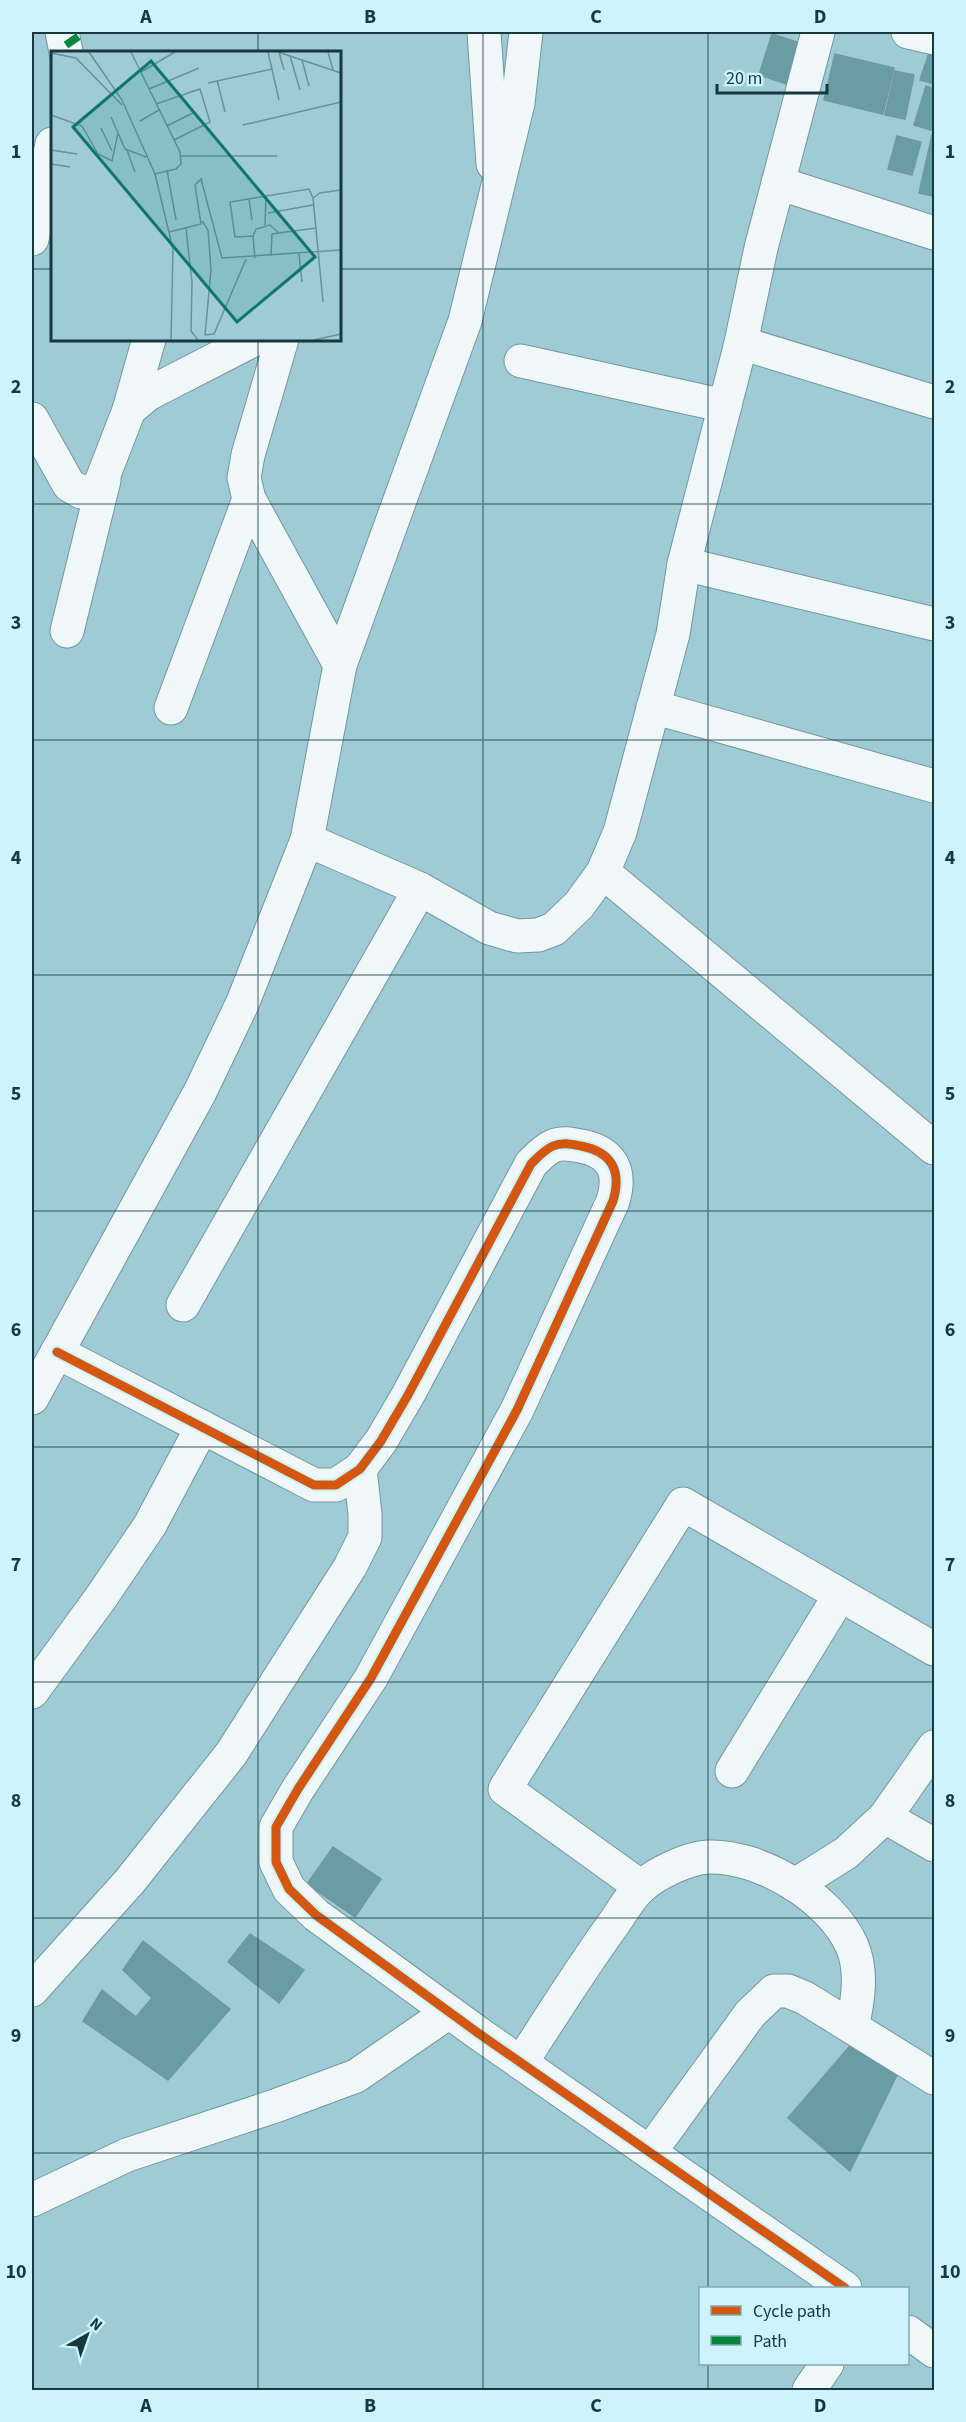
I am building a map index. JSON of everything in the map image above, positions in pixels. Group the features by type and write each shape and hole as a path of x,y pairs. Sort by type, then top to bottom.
{"street":[{"path":"62,32 66,51"},
{"path":"484,32 496,194"},
{"path":"32,1398 200,1092 243,1002 307,840 340,665 465,321 518,103 526,32"},
{"path":"307,840 420,888 489,928 517,936 538,935 554,929 579,906 603,872 620,832 673,634 684,564 741,343 778,183 819,32"},
{"path":"908,32 934,38"},
{"path":"32,239 51,149"},
{"path":"778,183 934,233"},
{"path":"67,631 104,480 129,410 149,340"},
{"path":"129,410 148,394 253,340"},
{"path":"282,340 248,455 244,478 249,500 340,665"},
{"path":"741,343 934,402"},
{"path":"521,361 725,406"},
{"path":"32,419 69,485 81,492 89,493 98,490 104,480"},
{"path":"171,708 249,500"},
{"path":"684,564 934,624"},
{"path":"653,707 934,786"},
{"path":"603,872 934,1148"},
{"path":"183,1305 420,888"},
{"path":"57,1352 314,1485 336,1485 360,1469 381,1441 408,1395 531,1164 541,1153 552,1146 564,1143 599,1150 607,1158 616,1174 618,1185 613,1201 517,1410 371,1678 298,1789 276,1827 276,1862 289,1889 316,1916 521,2063 842,2287"},
{"path":"32,1692 150,1525 201,1427"},
{"path":"32,1990 130,1881 231,1754 350,1567 365,1537 360,1469"},
{"path":"641,1887 505,1789 683,1504 934,1649"},
{"path":"732,1771 840,1595"},
{"path":"795,1885 846,1853 885,1817 934,1747"},
{"path":"885,1817 934,1845"},
{"path":"521,2063 581,1968 641,1887 682,1862 707,1857 737,1860 769,1870 795,1885 834,1917 853,1947 857,1971 858,2000 852,2027"},
{"path":"650,2152 750,2014 774,1991 788,1991 805,1998 934,2078"},
{"path":"32,2200 127,2155 275,2106 356,2076 449,2012"},
{"path":"909,2333 934,2351"},
{"path":"809,2391 826,2365"}],"building":[{"path":"772,34 806,45 793,86 759,75"},
{"path":"932,44 934,45 934,84 920,80"},
{"path":"835,54 894,68 883,114 824,100"},
{"path":"895,71 914,75 905,119 885,115"},
{"path":"926,86 934,89 934,131 914,125"},
{"path":"932,135 934,135 933,196 919,193"},
{"path":"897,136 921,142 912,175 888,169"},
{"path":"333,1847 381,1879 355,1917 307,1884"},
{"path":"250,1934 304,1970 279,2003 228,1962"},
{"path":"143,1941 230,2009 168,2080 83,2021 102,1990 136,2017 152,1998 123,1970"},
{"path":"849,2047 899,2071 850,2171 788,2118"}],"marked path":[{"path":"66,45 85,32"}],"cycle path":[{"path":"57,1352 314,1485 336,1485 360,1469 381,1441 408,1395 531,1164 547,1150 563,1144 592,1149 607,1158 615,1172 613,1201 517,1410 371,1678 298,1789 276,1827 276,1862 289,1889 316,1915 478,2033 844,2287"}]}
